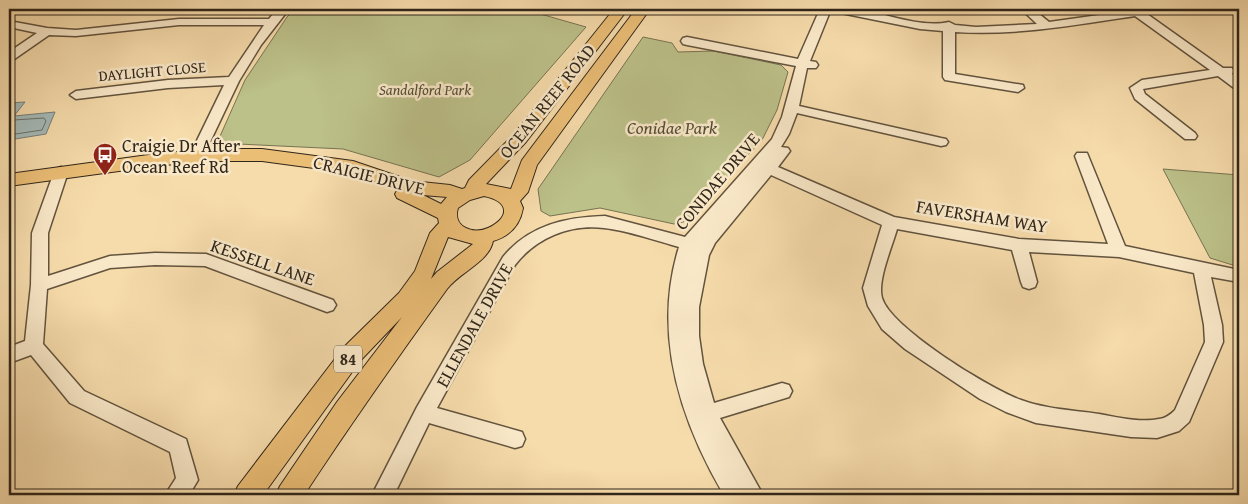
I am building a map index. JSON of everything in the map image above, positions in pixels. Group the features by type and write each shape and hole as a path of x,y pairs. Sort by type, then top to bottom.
{"main road":[{"name":"OCEAN REEF ROAD","path":"467,194 474,184 520,138 621,9"},
{"name":"OCEAN REEF ROAD","path":"510,199 519,192 528,164 643,9"},
{"name":"CRAIGIE DRIVE","path":"9,180 195,159 262,155 298,158 352,167 410,187 467,194"},
{"name":"CRAIGIE DRIVE","path":"195,159 247,161 319,170 344,179 380,186 409,195 428,204 448,219"},
{"name":"CRAIGIE DRIVE","path":"9,186 60,175"},
{"path":"448,219 455,231 463,235 484,236 500,231 511,221 514,210 510,199 495,191 467,194"},
{"name":"84","path":"247,495 352,354 408,299 424,274 440,233 448,219 453,202 467,194"},
{"name":"84","path":"289,495 346,410 444,278 482,247 484,236"}],"street":[{"path":"179,22 184,9"},
{"path":"195,159 231,81 271,22 283,9"},
{"name":"CONIDAE DRIVE","path":"736,495 721,472 701,416 690,347 696,245 735,204 764,167 784,150 807,64 825,9"},
{"path":"835,9 909,24 1003,30 1136,10 1224,71 1239,85"},
{"name":"CONIDAE DRIVE","path":"807,64 835,9"},
{"path":"855,9 949,27"},
{"path":"1026,9 1045,23"},
{"path":"9,24 47,31 102,31 179,22 271,22"},
{"path":"949,27 949,77 1018,88"},
{"path":"9,56 47,31"},
{"path":"687,40 807,64"},
{"path":"1190,136 1140,96 1136,88 1142,84 1224,71 1239,78"},
{"name":"DAYLIGHT CLOSE","path":"76,95 168,84 231,81"},
{"path":"796,109 942,142"},
{"path":"1082,156 1119,251"},
{"name":"FAVERSHAM WAY","path":"764,167 891,222 1019,246 1119,251 1239,276"},
{"path":"60,175 40,233 39,285 34,346 78,397 179,446 187,480 176,495"},
{"name":"ELLENDALE DRIVE","path":"384,495 424,413 508,261 531,240 557,227 605,222 696,245"},
{"path":"891,222 872,288 874,301 888,324 911,344 987,393 1036,414 1131,428 1156,429 1172,425 1182,416 1214,342 1213,325 1201,268"},
{"path":"1019,246 1029,282"},
{"name":"KESSELL LANE","path":"39,285 110,262 155,259 206,260 327,305"},
{"path":"9,356 34,346"},
{"path":"701,416 782,391"},
{"path":"424,413 516,439"},
{"name":"CONIDAE DRIVE","path":"701,416 752,495"}],"green space":[{"name":"Sandalford Park","path":"295,9 379,9 381,14 427,9 523,9 586,27 470,160 439,177 343,149 217,143 245,80 287,17"},
{"name":"Conidae Park","path":"643,37 672,43 678,52 714,51 781,65 788,72 777,110 762,140 687,221 674,224 600,208 550,216 541,211 538,189"},
{"path":"1163,169 1239,175 1239,267 1210,258"}],"water":[{"path":"25,102 14,116 55,112 46,134 9,140 9,103"}],"place":[{"name":"Craigie Dr After Ocean Reef Rd","path":"105,176"}]}
